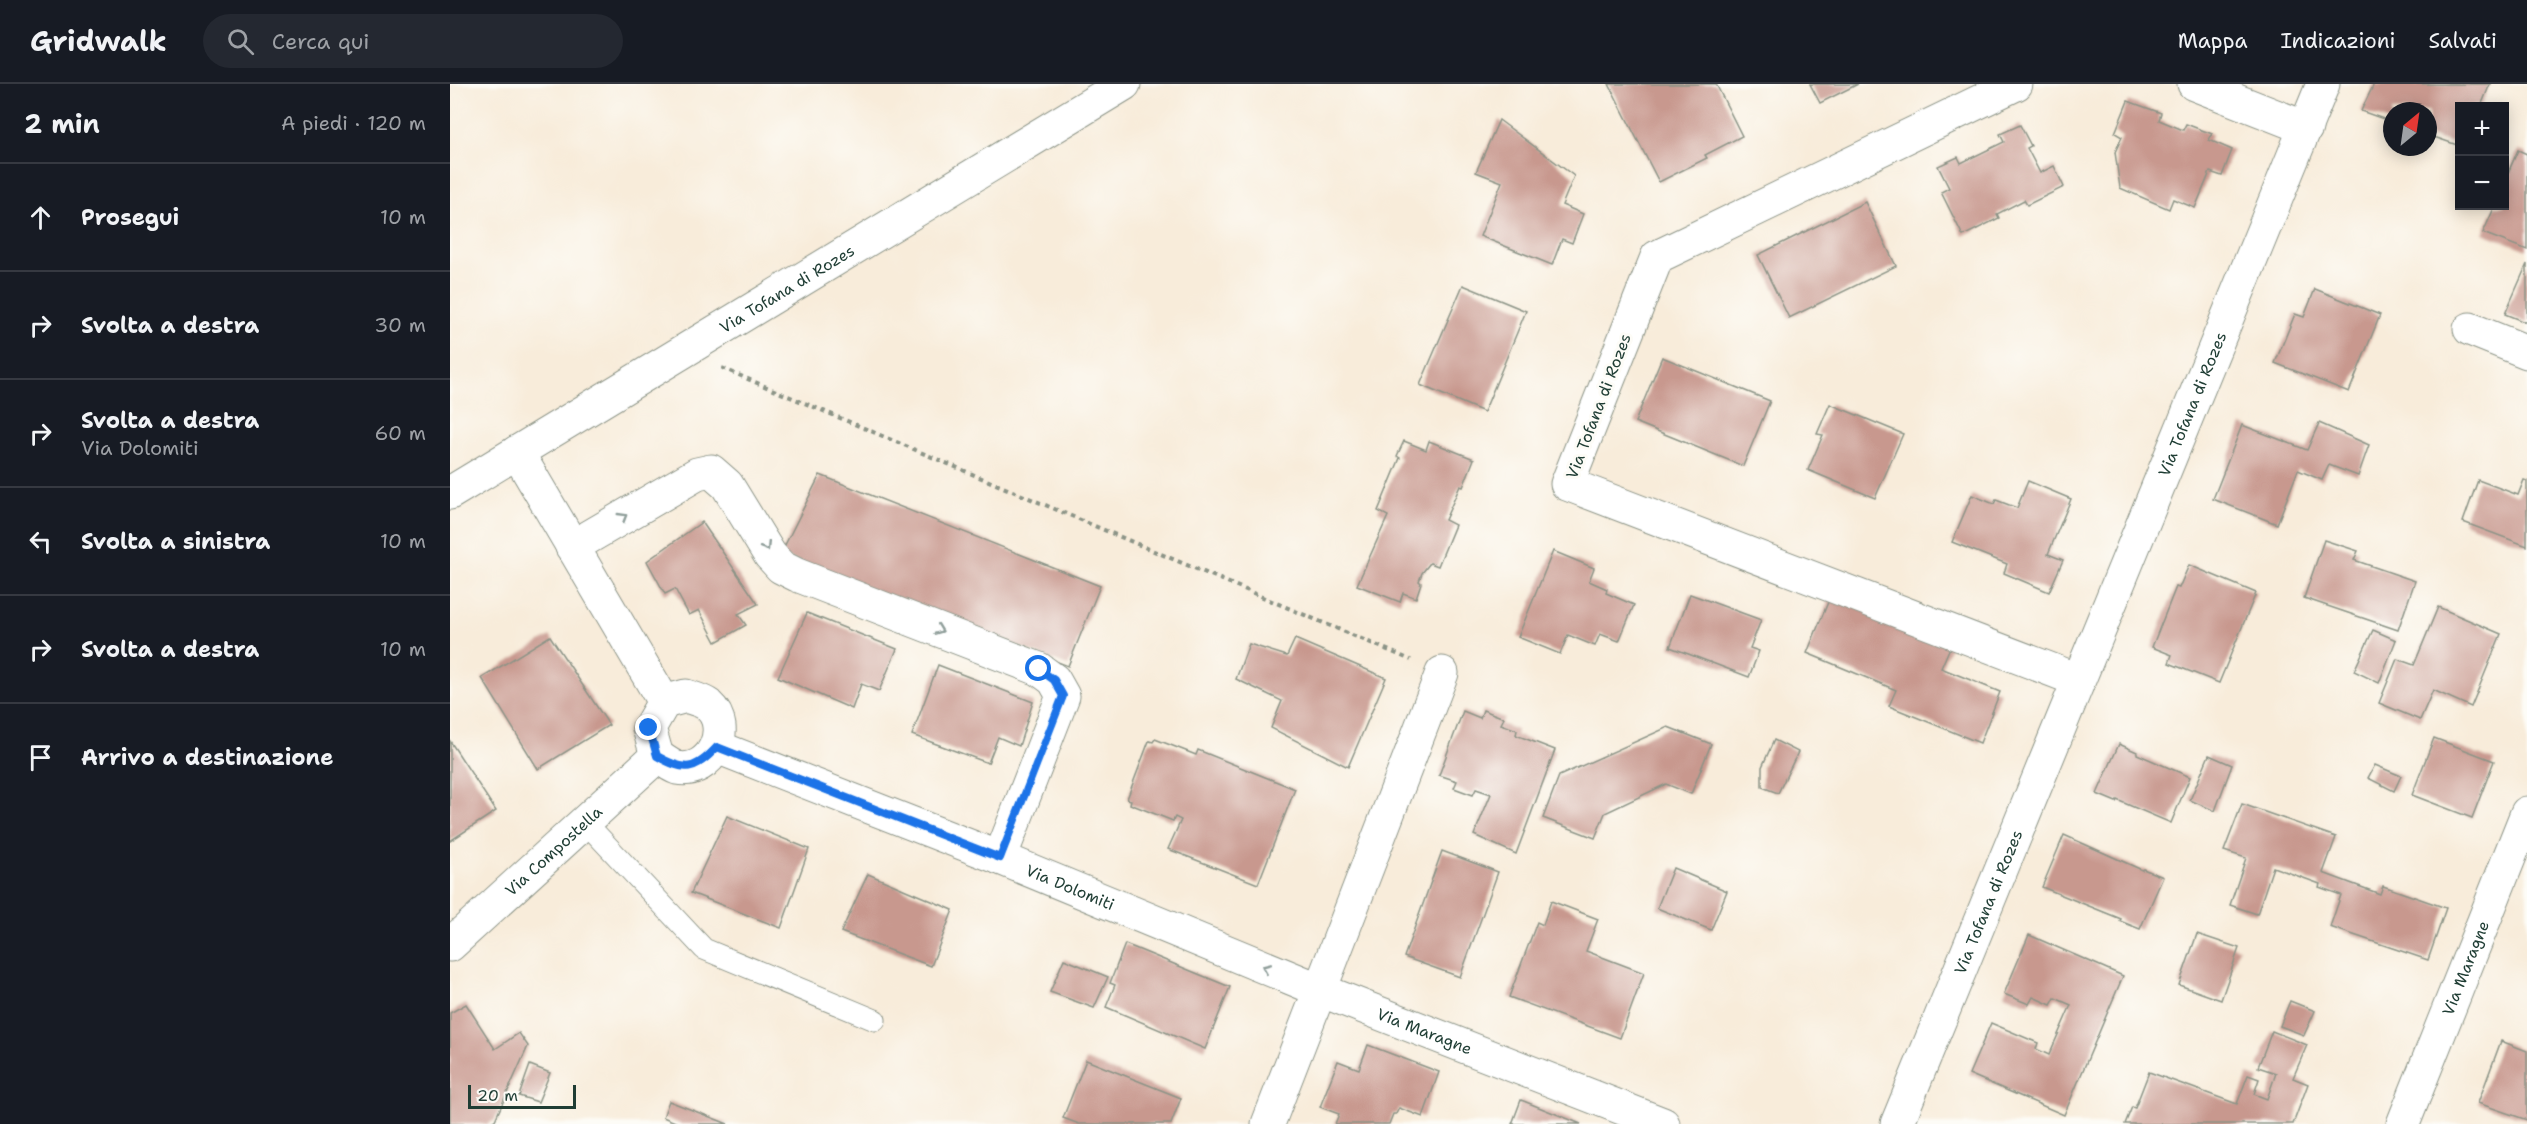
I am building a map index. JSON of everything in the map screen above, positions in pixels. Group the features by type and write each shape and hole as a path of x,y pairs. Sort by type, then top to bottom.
{"street":[{"name":"Via Tofana di Rozes","path":"450,492 1124,84"},
{"name":"Via Tofana di Rozes","path":"2016,84 1657,257 1567,484 2078,680"},
{"path":"2194,84 2306,128"},
{"name":"Via Tofana di Rozes","path":"1897,1124 2323,84"},
{"path":"2470,329 2527,352"},
{"path":"517,452 664,702"},
{"path":"572,547 696,474 711,471 727,485 770,555 781,567 1039,669 1054,680 1063,696 1000,858"},
{"path":"1268,1124 1442,673"},
{"path":"686,696 708,705 720,724 717,747 702,764 678,768 657,756 649,728 664,702 686,696"},
{"name":"Via Dolomiti","path":"717,747 1000,858 1320,990"},
{"name":"Via Compostella","path":"450,945 657,756"},
{"name":"Via Maragne","path":"2403,1124 2527,813"},
{"name":"Via Maragne","path":"1320,990 1663,1124"}],"lane":[{"path":"585,822 704,949 875,1020"}],"path":[{"path":"682,352 1442,673"}],"building":[{"path":"1609,84 1716,84 1742,136 1705,155 1707,158 1659,182"},
{"path":"1810,84 1858,84 1820,103"},
{"path":"2374,84 2490,84 2483,102 2455,102 2455,144 2437,138 2437,102 2383,102 2383,119 2361,111"},
{"path":"2128,101 2161,113 2159,120 2183,130 2186,124 2212,134 2209,140 2232,150 2222,176 2210,172 2195,208 2173,199 2169,209 2120,188 2115,152 2122,137 2115,133"},
{"path":"1499,120 1574,176 1562,205 1583,214 1572,243 1562,239 1552,265 1480,236 1502,182 1476,172"},
{"path":"2020,125 2031,146 2027,148 2040,173 2054,166 2064,187 2027,205 2024,200 1997,214 1999,218 1963,236 1941,192 1949,188 1938,166 1958,157 1961,163 2004,142 2000,134"},
{"path":"2518,150 2527,154 2527,250 2483,233 2493,210 2509,210 2509,171"},
{"path":"1865,202 1896,266 1789,318 1758,255"},
{"path":"2527,264 2527,323 2505,314"},
{"path":"1463,285 1526,311 1484,412 1420,385"},
{"path":"2315,289 2380,315 2349,392 2275,363 2295,314 2304,317"},
{"path":"1662,357 1770,401 1743,466 1635,422"},
{"path":"1830,404 1903,434 1875,498 1808,470 1823,435 1817,434"},
{"path":"2319,423 2369,445 2358,476 2329,465 2322,480 2298,470 2277,524 2213,499 2242,425 2307,450"},
{"path":"1404,441 1426,450 1429,441 1474,459 1463,487 1460,486 1445,520 1455,525 1438,566 1430,563 1422,573 1416,598 1403,593 1400,602 1357,585 1388,516 1378,511 1400,458 1397,456"},
{"path":"820,475 1100,586 1068,666 780,555"},
{"path":"2478,480 2518,495 2524,480 2527,481 2527,546 2463,522"},
{"path":"2028,481 2071,499 2048,554 2063,560 2049,592 2004,573 2007,564 1952,542 1972,495 1994,504 1996,500 2017,508"},
{"path":"702,522 758,604 738,614 746,625 716,642 699,610 689,615 675,589 665,594 647,561"},
{"path":"2324,540 2358,551 2354,560 2415,581 2398,630 2304,598"},
{"path":"1553,551 1594,568 1589,581 1607,589 1606,593 1634,605 1619,641 1600,634 1595,646 1568,635 1560,654 1518,637"},
{"path":"2189,565 2256,593 2219,683 2169,663 2172,655 2152,647 2176,587 2179,588"},
{"path":"1690,594 1761,620 1750,648 1759,651 1749,677 1670,647"},
{"path":"1831,595 1951,645 1941,668 2000,692 1980,743 1889,706 1896,690 1807,653"},
{"path":"2438,607 2501,634 2471,707 2433,690 2420,720 2379,703 2397,659 2414,665"},
{"path":"807,613 897,649 879,691 861,684 852,709 778,677"},
{"path":"2373,630 2396,640 2379,683 2354,671"},
{"path":"550,636 609,725 538,769 482,678"},
{"path":"1295,639 1386,678 1348,767 1271,728 1282,701 1236,679 1249,644 1287,656"},
{"path":"938,665 1033,702 1019,746 998,737 988,763 912,735"},
{"path":"1483,710 1504,718 1501,724 1517,730 1516,735 1555,750 1516,854 1474,835 1491,794 1476,789 1473,795 1454,788 1457,781 1439,775 1463,711 1480,718"},
{"path":"1668,727 1711,744 1691,794 1666,784 1605,813 1595,838 1543,818 1559,776"},
{"path":"2434,738 2494,761 2472,818 2412,795"},
{"path":"1155,739 1196,755 1198,750 1295,789 1258,884 1168,849 1181,820 1175,817 1173,821 1130,804 1131,800 1127,799 1149,741 1153,742"},
{"path":"1774,740 1798,752 1778,793 1762,787 1762,767"},
{"path":"450,741 496,811 450,841"},
{"path":"2119,744 2190,777 2171,823 2097,794"},
{"path":"2209,755 2232,765 2215,811 2190,800"},
{"path":"2375,765 2401,776 2394,791 2368,778"},
{"path":"2242,804 2336,837 2323,873 2380,894 2383,886 2446,908 2428,960 2330,927 2341,895 2319,887 2320,884 2273,867 2257,914 2230,905 2246,858 2224,851"},
{"path":"727,816 809,849 781,928 691,893"},
{"path":"2064,835 2163,877 2140,929 2042,887"},
{"path":"1442,851 1498,872 1460,977 1404,957"},
{"path":"1673,868 1727,891 1711,930 1657,908"},
{"path":"868,874 953,910 931,966 841,932"},
{"path":"1551,901 1598,919 1586,951 1644,973 1620,1038 1509,997 1537,922 1543,925"},
{"path":"2197,934 2239,948 2221,1000 2179,985"},
{"path":"2029,935 2123,976 2064,1115 1969,1074 1991,1023 2038,1043 2036,1049 2049,1055 2071,1005 2055,998 2051,1005 2033,997 2029,1004 2004,994"},
{"path":"1125,944 1230,987 1205,1049 1106,1007 1115,985 1110,983"},
{"path":"1064,959 1108,977 1094,1008 1050,992"},
{"path":"2290,1001 2315,1011 2304,1035 2280,1026"},
{"path":"466,1004 495,1049 519,1033 528,1046 495,1120 488,1124 450,1124 450,1013"},
{"path":"2272,1031 2307,1045 2293,1078 2308,1084 2293,1124 2125,1124 2132,1107 2135,1108 2149,1072 2237,1104 2248,1075 2259,1079 2254,1094 2267,1099 2276,1073 2258,1067"},
{"path":"2501,1041 2527,1051 2527,1120 2478,1103"},
{"path":"1368,1045 1439,1072 1423,1117 1399,1108 1396,1114 1393,1114 1389,1124 1335,1124 1339,1114 1320,1107 1338,1061 1359,1069"},
{"path":"1086,1060 1181,1098 1171,1124 1079,1124 1063,1118"},
{"path":"530,1065 550,1073 538,1102 519,1096"},
{"path":"1521,1100 1581,1124 1512,1124"},
{"path":"669,1101 728,1124 680,1124 663,1117"}],"route":[{"path":"649,728 657,756 678,768 702,764 717,747 1000,858 1063,696 1054,680 1039,669"}]}
